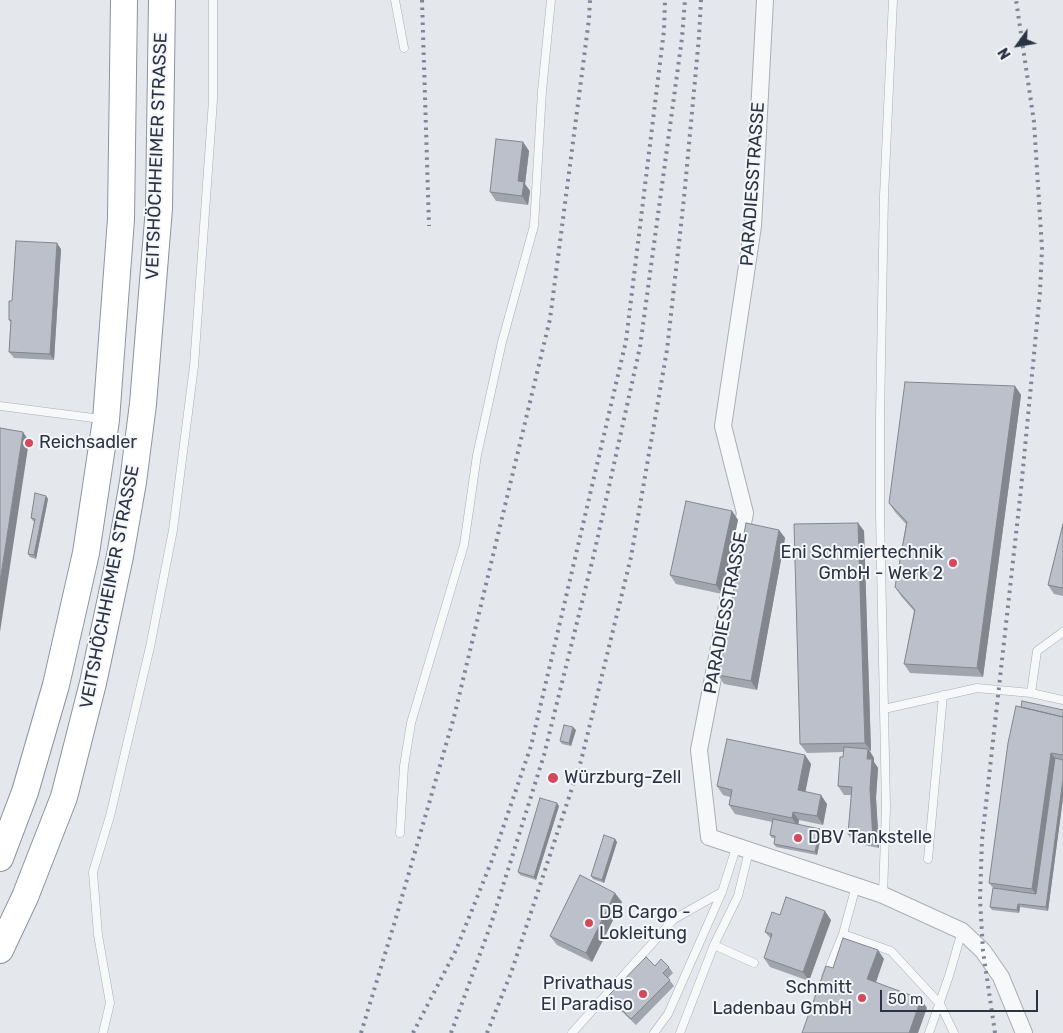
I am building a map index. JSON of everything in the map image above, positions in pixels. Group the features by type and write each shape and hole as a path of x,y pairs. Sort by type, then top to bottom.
{"highway":[{"name":"VEITSHÖCHHEIMER STRASSE","path":"0,858 25,792 56,685 86,553 106,420 121,219 124,0"},
{"name":"VEITSHÖCHHEIMER STRASSE","path":"0,950 25,897 64,797 93,683 120,556 133,482 143,404 159,208 162,0"}],"street":[{"name":"PARADIESSTRASSE","path":"765,0 754,226 723,426 745,513 699,750 709,837 743,850 883,895 962,931 983,951 1001,977 1024,1033"}],"lane":[{"path":"103,1033 110,1002 98,935 93,872 115,797 150,647 173,530 194,366 213,100 213,0"},
{"path":"395,0 404,48"},
{"path":"400,834 404,766 411,723 464,545 477,455 502,342 534,226 542,91 550,0"},
{"path":"883,895 886,807 880,416 884,196 893,0"},
{"path":"0,406 106,420"},
{"path":"1031,694 1037,651 1063,632"},
{"path":"884,709 977,688 1031,694 1063,700"},
{"path":"928,859 943,695"},
{"path":"654,1033 668,1014 722,892 743,850"},
{"path":"680,1033 714,945 738,896 743,850"},
{"path":"821,988 842,934 856,886"},
{"path":"572,1033 674,919 722,892"},
{"path":"929,1033 940,1004 962,931"},
{"path":"842,934 891,951 940,1004 954,1033"},
{"path":"714,945 754,964"}],"building":[{"path":"496,139 523,142 518,181 524,182 522,196 490,192"},
{"path":"16,241 57,243 50,354 9,352 11,320 9,320 9,301 12,301"},
{"name":"Eni Schmiertechnik GmbH - Werk 2","path":"905,382 1015,386 977,668 904,664 915,610 895,587 907,522 889,503"},
{"path":"0,428 23,432 0,582"},
{"path":"35,493 46,496 34,555 28,554 35,519 31,518"},
{"path":"686,501 732,511 716,585 670,575"},
{"path":"746,523 779,530 751,681 718,675"},
{"path":"858,523 865,743 800,744 794,524"},
{"path":"1063,524 1063,588 1048,585"},
{"path":"1022,701 1063,710 1063,717 1021,707"},
{"path":"1016,706 1063,717 1063,755 1051,753 1032,889 989,883 1008,743"},
{"path":"564,725 573,727 569,743 560,741"},
{"path":"727,739 805,755 798,790 821,795 817,816 793,812 792,818 729,805 732,790 717,786"},
{"path":"844,747 868,749 867,759 872,759 870,789 873,840 848,834 852,787 838,786 840,757 843,757"},
{"path":"1055,758 1063,760 1063,779 1046,907 1018,904 1017,910 990,907 993,888 1036,894"},
{"path":"540,798 557,803 534,877 518,872"},
{"name":"DBV Tankstelle","path":"773,819 820,829 815,852 774,844 775,836 770,835"},
{"path":"604,835 615,839 602,880 591,876"},
{"name":"DB Cargo - Lokleitung","path":"580,875 615,893 586,953 550,936"},
{"path":"786,897 825,911 803,972 764,958 772,934 765,932 772,912 780,915"},
{"name":"Schmitt Ladenbau GmbH","path":"843,938 878,950 867,979 921,999 909,1033 802,1033 826,966 833,968"},
{"name":"Privathaus El Paradiso","path":"646,957 655,966 661,959 669,967 663,973 670,980 631,1019 608,996"}],"railway":[{"path":"422,0 429,226"},
{"path":"361,1033 454,717 550,319 590,0"},
{"path":"413,1033 456,950 492,860 531,746 626,341 664,30 665,0"},
{"path":"451,1033 491,924 544,755 594,554 640,347 682,38 685,0"},
{"path":"487,1033 511,973 581,761 631,557 667,350 684,198 701,0"},
{"path":"995,1033 983,951 980,899 982,840 1021,489 1040,292 1042,249 1034,122 1016,0"}],"place":[{"name":"Reichsadler","path":"29,443"},
{"name":"Eni Schmiertechnik GmbH - Werk 2","path":"953,563"},
{"name":"Würzburg-Zell","path":"553,778"},
{"name":"DBV Tankstelle","path":"798,838"},
{"name":"DB Cargo - Lokleitung","path":"589,923"},
{"name":"Privathaus El Paradiso","path":"643,994"},
{"name":"Schmitt Ladenbau GmbH","path":"862,998"}]}
